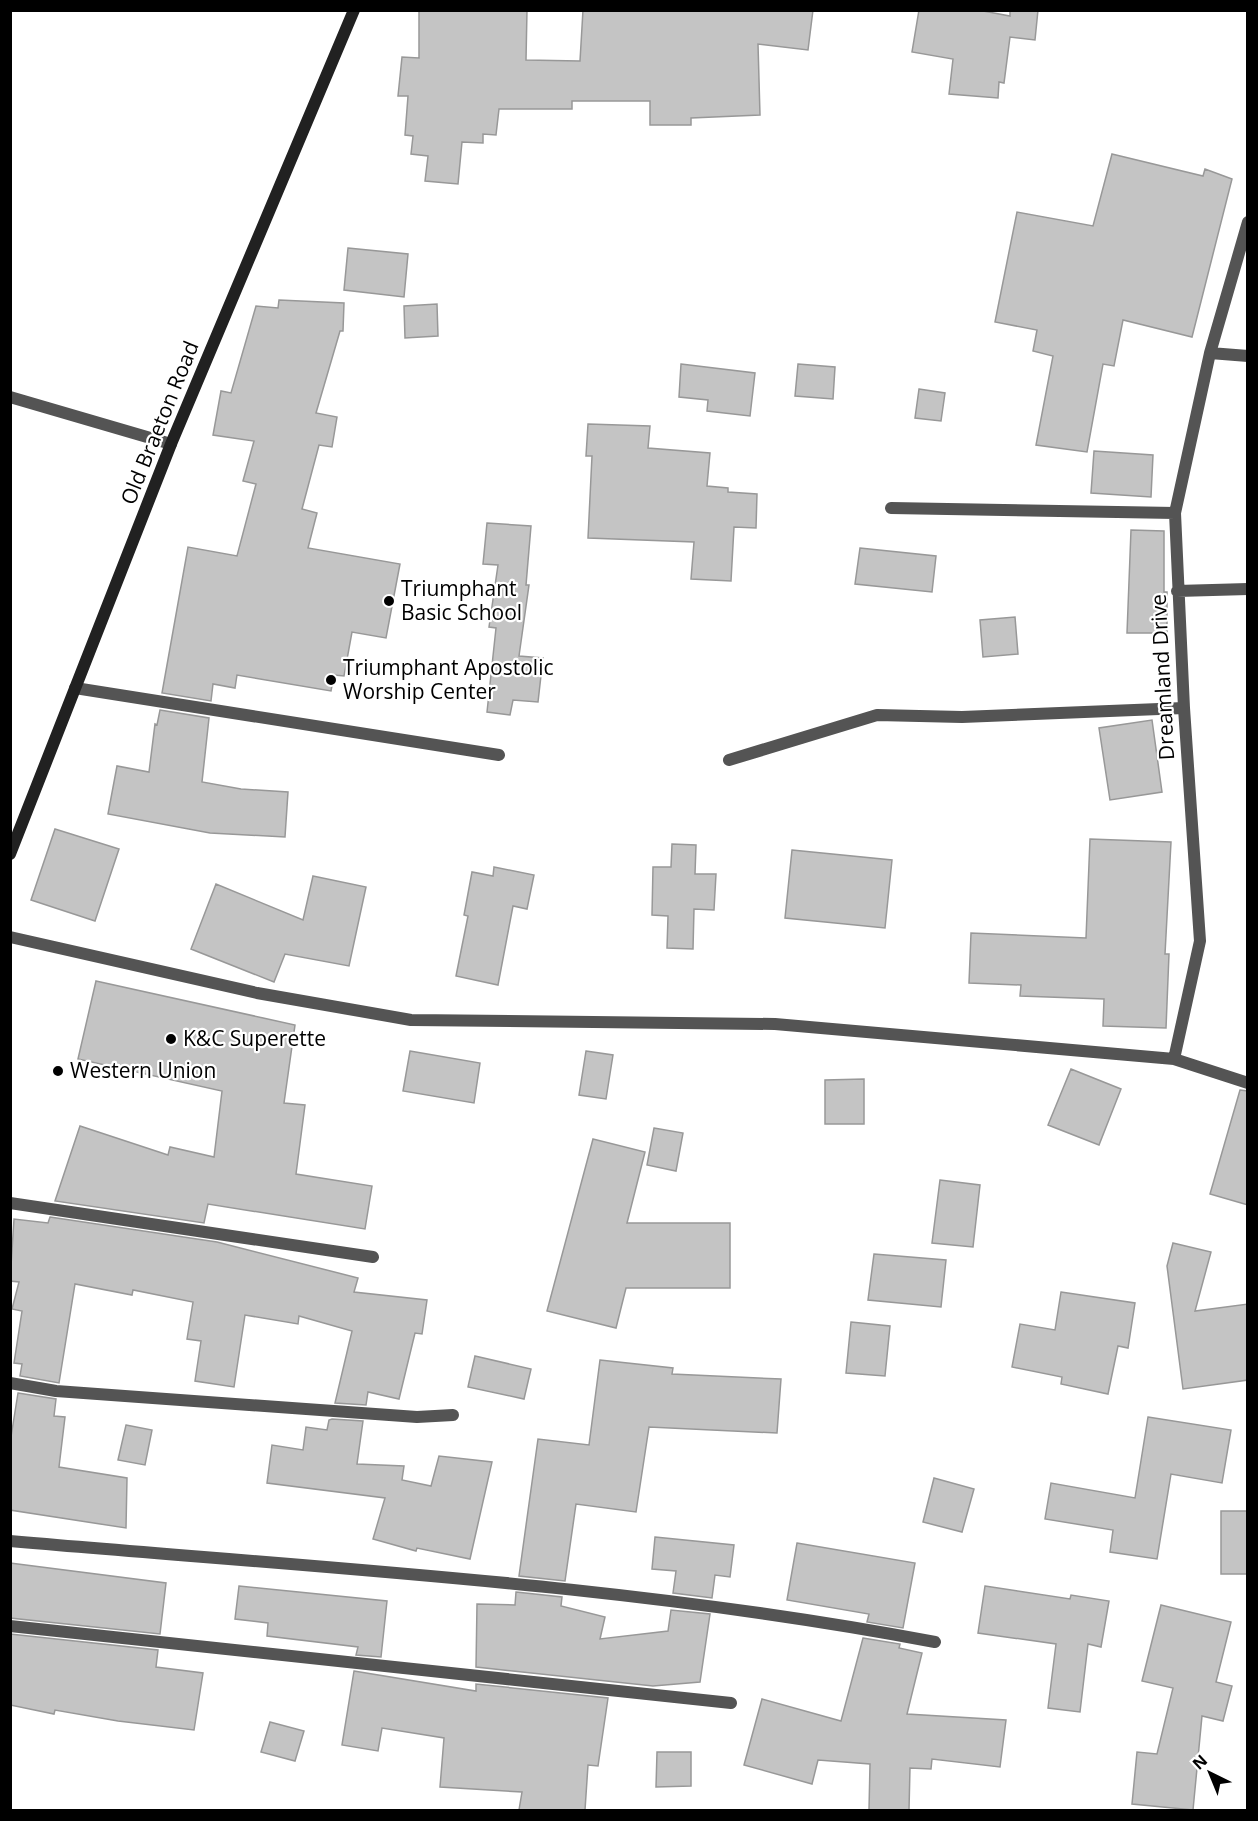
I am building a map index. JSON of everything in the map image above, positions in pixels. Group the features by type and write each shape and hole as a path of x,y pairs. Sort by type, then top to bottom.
{"street":[{"name":"Old Braeton Road","path":"10,854 171,444 354,10"},
{"name":"Dreamland Drive","path":"1174,1059 1200,941 1177,591 1175,513 1210,353 1248,222"},
{"path":"1210,353 1248,356"},
{"path":"10,397 171,444"},
{"path":"891,508 1175,513"},
{"path":"1177,591 1248,589"},
{"path":"75,688 499,756"},
{"path":"729,759 878,715 962,717 1184,708"},
{"path":"10,937 257,993 411,1020 775,1024 1174,1059 1248,1083"},
{"path":"10,1203 373,1257"},
{"path":"10,1383 56,1391 417,1417 453,1415"},
{"path":"10,1541 614,1593 831,1622 935,1642"},
{"path":"10,1626 730,1703"}],"building":[{"path":"419,10 527,10 526,60 580,61 583,10 813,10 808,50 758,44 760,115 691,118 691,125 650,125 650,101 572,101 572,109 499,109 496,135 483,134 483,143 462,142 458,184 425,181 428,156 411,154 413,136 405,135 408,96 398,96 402,57 419,58"},
{"path":"919,10 978,10 1010,16 1010,10 1038,10 1035,40 1010,37 1004,83 999,82 998,98 949,94 953,59 912,52"},
{"path":"1112,154 1203,176 1205,169 1232,179 1192,337 1123,320 1114,366 1103,364 1087,452 1036,445 1053,356 1033,351 1037,330 995,322 1017,212 1093,226"},
{"path":"348,248 408,254 404,297 344,290"},
{"path":"279,300 344,303 343,331 340,331 316,413 337,417 332,447 319,445 302,509 317,513 308,548 400,564 386,638 352,632 344,676 334,675 331,691 237,675 235,688 213,684 211,701 162,693 188,547 237,556 256,484 243,481 254,441 213,435 221,391 231,393 256,306 278,308"},
{"path":"437,304 438,336 405,338 404,306"},
{"path":"681,364 755,373 750,416 707,411 708,400 679,397"},
{"path":"798,364 835,367 833,399 795,396"},
{"path":"919,389 945,393 941,421 915,418"},
{"path":"588,424 650,426 648,448 710,453 707,486 728,488 728,492 757,494 756,528 734,527 731,581 691,579 694,542 588,538 592,456 586,456"},
{"path":"1094,451 1153,455 1151,497 1091,493"},
{"path":"487,523 531,526 526,585 529,585 519,656 543,658 538,702 513,700 510,715 487,712 496,628 489,627 498,565 483,564"},
{"path":"1131,530 1164,531 1167,633 1127,633"},
{"path":"860,548 936,556 932,592 855,584"},
{"path":"1015,617 1018,654 983,657 980,620"},
{"path":"160,710 209,718 202,782 241,789 288,792 285,837 210,833 108,814 117,766 149,772 155,724 157,725"},
{"path":"1152,720 1162,792 1110,800 1099,728"},
{"path":"55,829 119,849 95,921 31,900"},
{"path":"1090,839 1171,842 1165,954 1169,954 1166,1028 1103,1026 1104,999 1020,996 1021,985 969,983 971,933 1086,938"},
{"path":"672,844 696,845 695,874 716,874 714,910 694,909 693,949 667,948 668,916 652,915 653,867 671,867"},
{"path":"792,850 892,860 885,928 785,918"},
{"path":"494,867 534,875 527,909 513,906 498,985 456,976 468,916 464,915 472,872 493,876"},
{"path":"313,876 366,887 349,966 285,954 274,982 191,949 216,884 303,920"},
{"path":"96,981 295,1025 284,1103 305,1105 296,1174 372,1186 365,1229 208,1204 204,1223 55,1201 80,1126 168,1155 170,1147 214,1157 222,1091 78,1059"},
{"path":"410,1051 480,1063 474,1103 403,1091"},
{"path":"586,1051 613,1055 606,1099 579,1095"},
{"path":"1071,1069 1121,1089 1099,1145 1048,1125"},
{"path":"864,1079 864,1124 825,1124 825,1080"},
{"path":"1240,1090 1248,1091 1248,1205 1210,1194"},
{"path":"654,1128 683,1133 676,1171 647,1165"},
{"path":"593,1139 645,1152 627,1223 730,1223 730,1288 626,1288 616,1328 547,1311"},
{"path":"940,1180 980,1185 973,1247 932,1243"},
{"path":"50,1217 217,1242 358,1278 354,1292 427,1300 422,1334 415,1333 399,1399 368,1392 366,1405 335,1403 352,1331 299,1316 298,1324 245,1315 234,1387 195,1381 201,1341 187,1339 193,1302 133,1290 132,1295 75,1284 59,1383 20,1376 22,1364 14,1363 22,1311 12,1309 19,1282 10,1281 14,1219 48,1223"},
{"path":"1173,1243 1211,1252 1195,1311 1248,1304 1248,1380 1183,1389 1167,1266"},
{"path":"874,1254 946,1260 941,1307 868,1300"},
{"path":"1061,1292 1135,1303 1128,1348 1118,1346 1108,1394 1061,1384 1062,1377 1012,1367 1020,1324 1055,1330"},
{"path":"851,1322 890,1326 885,1376 846,1373"},
{"path":"475,1356 531,1369 524,1399 468,1387"},
{"path":"600,1360 673,1368 672,1374 781,1379 777,1433 649,1427 636,1512 576,1504 565,1581 519,1576 538,1439 589,1445"},
{"path":"18,1393 56,1399 54,1416 65,1417 59,1467 127,1478 126,1528 10,1510 10,1443"},
{"path":"1148,1417 1231,1430 1222,1483 1171,1474 1157,1559 1110,1552 1113,1530 1045,1519 1051,1483 1135,1498"},
{"path":"329,1420 363,1421 357,1464 404,1466 402,1480 431,1486 439,1456 492,1462 470,1559 417,1548 416,1551 373,1539 385,1498 267,1483 272,1445 303,1450 306,1427 327,1430"},
{"path":"126,1425 152,1430 145,1465 118,1460"},
{"path":"934,1478 974,1489 962,1532 923,1522"},
{"path":"1221,1511 1248,1511 1248,1574 1221,1574"},
{"path":"655,1537 734,1545 730,1577 715,1575 712,1598 673,1593 676,1571 652,1569"},
{"path":"797,1543 915,1563 903,1628 867,1622 869,1614 787,1600"},
{"path":"10,1563 166,1583 160,1634 10,1618"},
{"path":"239,1586 387,1601 381,1657 356,1655 358,1647 267,1636 268,1623 235,1619"},
{"path":"985,1586 1070,1599 1071,1595 1109,1601 1101,1647 1088,1644 1080,1712 1048,1708 1056,1644 978,1633"},
{"path":"516,1592 562,1597 561,1606 605,1617 600,1639 668,1631 671,1610 710,1614 700,1682 653,1686 476,1667 477,1604 515,1605"},
{"path":"1161,1605 1231,1622 1216,1682 1232,1686 1223,1721 1202,1716 1193,1810 1132,1804 1137,1752 1157,1754 1173,1688 1142,1681"},
{"path":"10,1634 158,1650 156,1667 203,1673 194,1730 118,1721 55,1710 54,1714 10,1705"},
{"path":"863,1638 900,1644 899,1648 922,1653 907,1714 1006,1720 1000,1767 932,1759 931,1769 910,1768 909,1810 869,1810 870,1764 818,1760 812,1784 744,1765 762,1699 841,1721"},
{"path":"354,1671 476,1691 476,1684 608,1698 598,1766 588,1765 585,1810 519,1810 522,1792 440,1787 444,1738 382,1728 378,1751 342,1745"},
{"path":"270,1722 304,1731 295,1761 261,1752"},
{"path":"657,1752 691,1752 691,1786 656,1787"}],"place":[{"name":"Triumphant Basic School","path":"389,601"},
{"name":"Triumphant Apostolic Worship Center","path":"331,680"},
{"name":"K&C Superette","path":"171,1039"},
{"name":"Western Union","path":"58,1071"}]}
